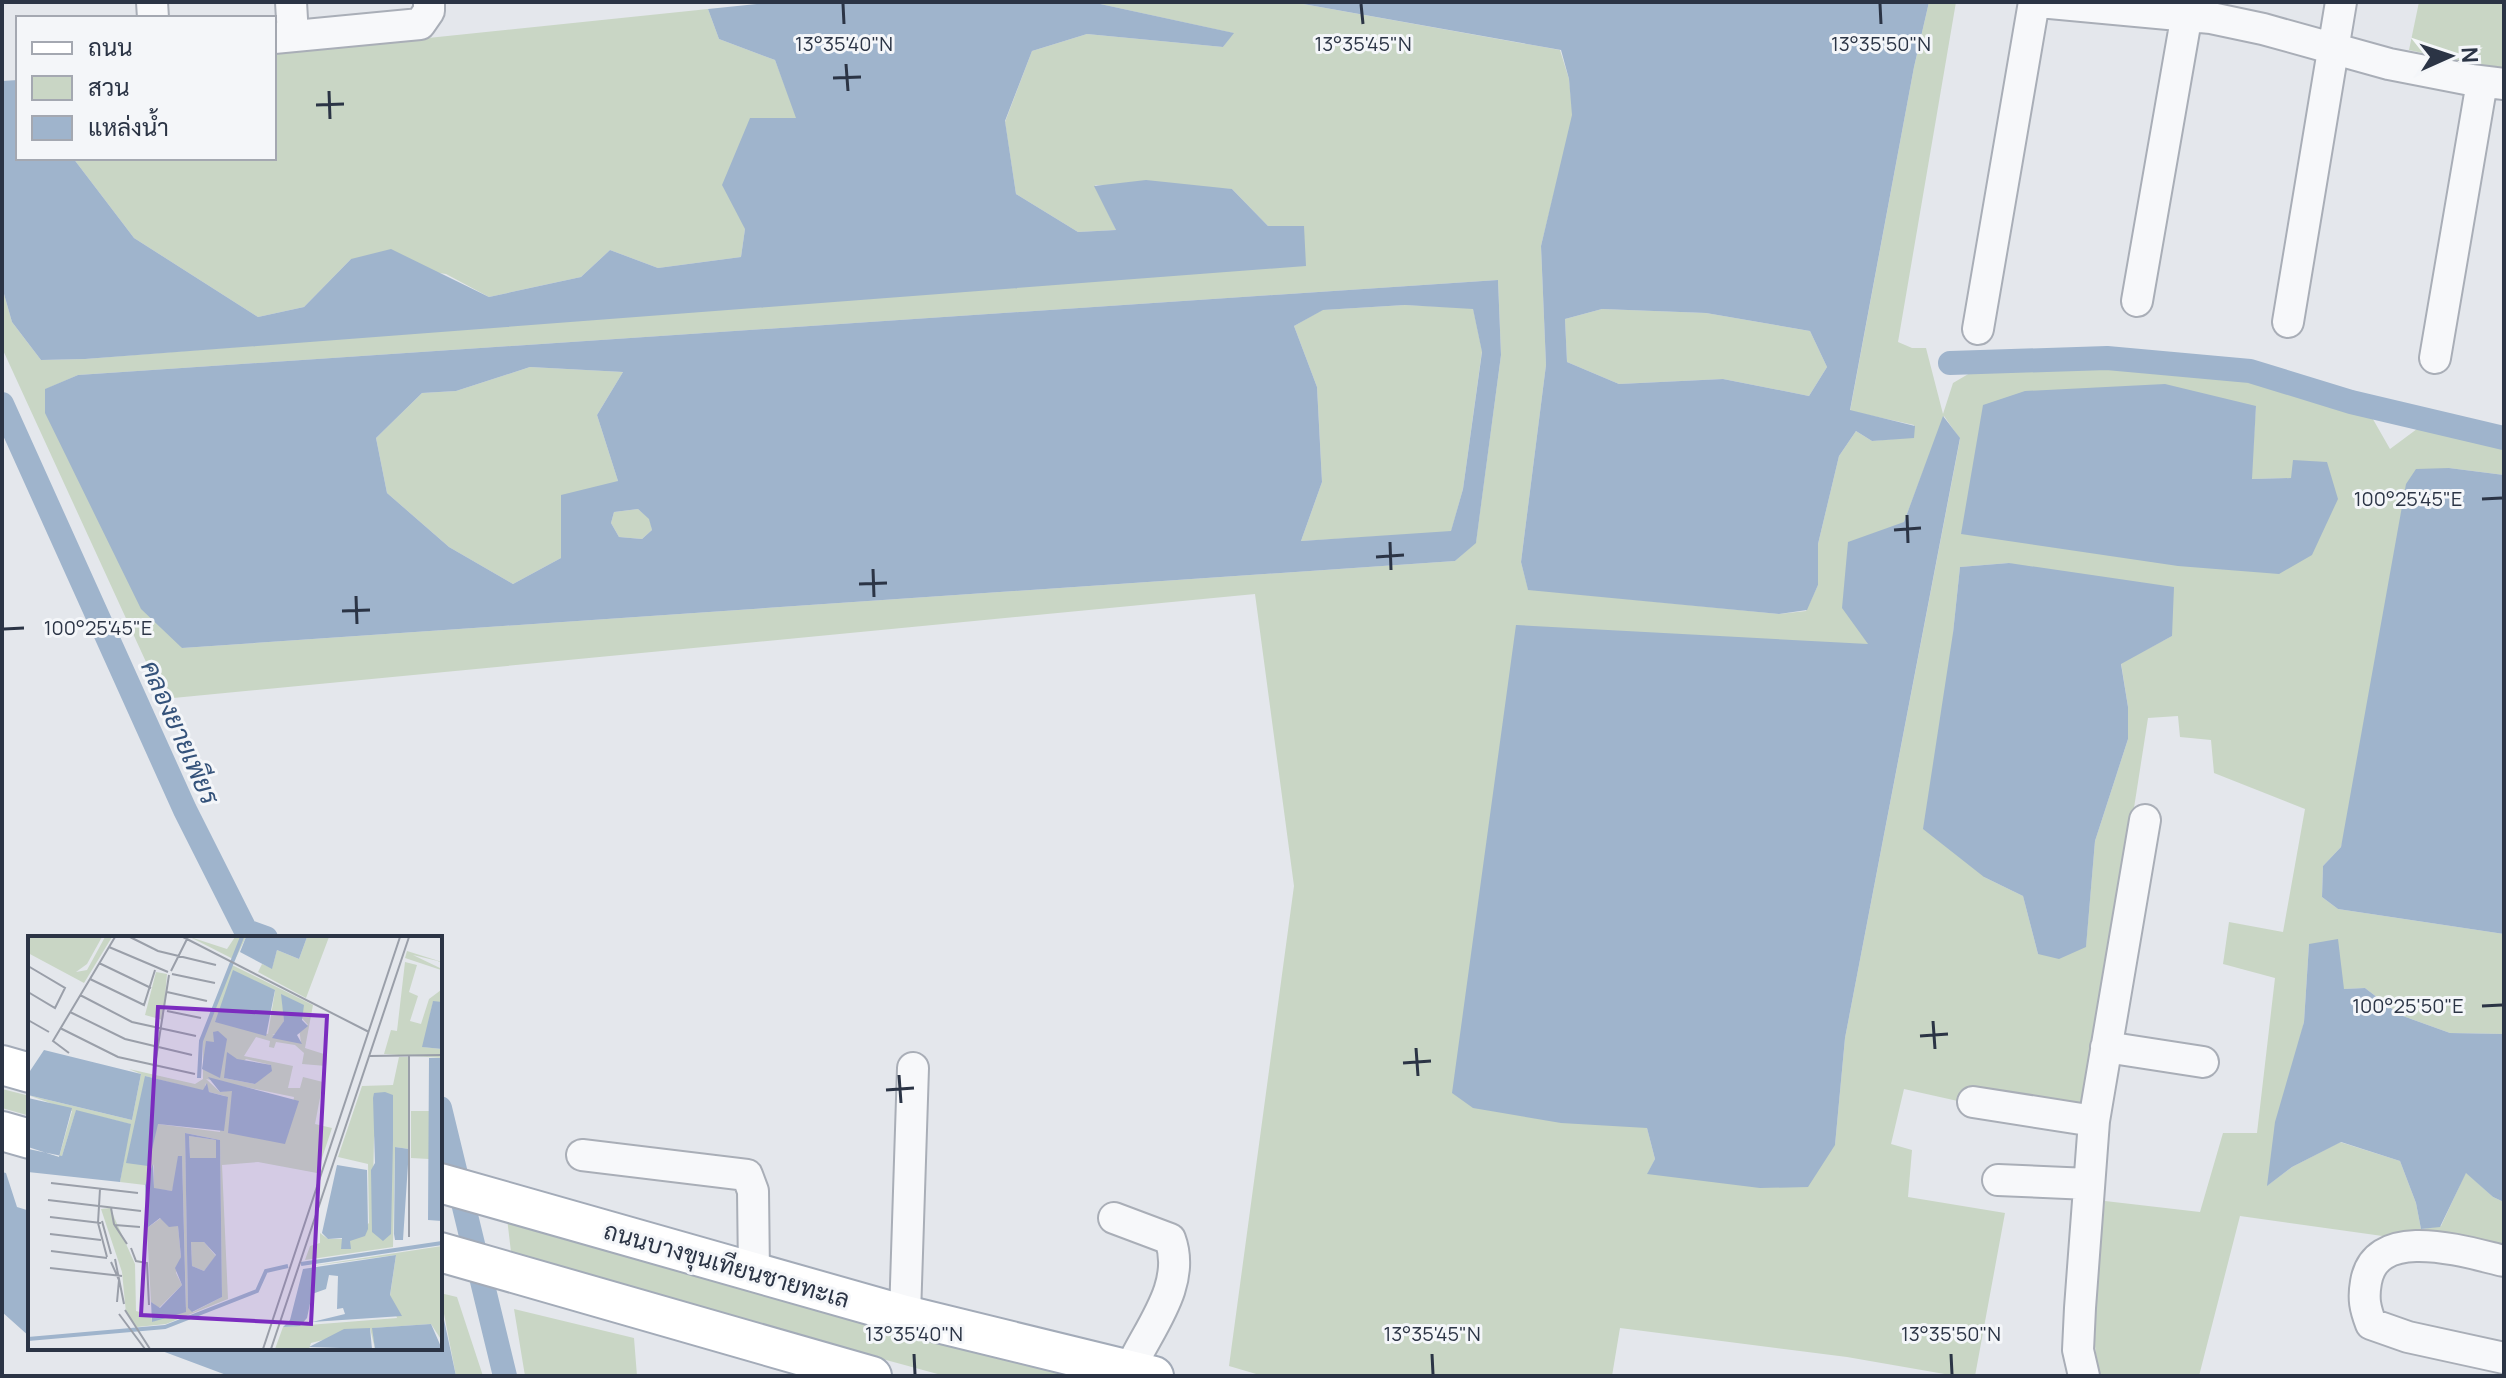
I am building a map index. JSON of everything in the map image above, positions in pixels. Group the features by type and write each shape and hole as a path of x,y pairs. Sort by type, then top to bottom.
{"main road":[{"path":"2,1065 28,1072"},
{"path":"2,1131 28,1138"},
{"name":"ถนนบางขุนเทียนชายทะเล","path":"442,1184 905,1315 1142,1373"},
{"path":"442,1253 860,1374"}],"street":[{"path":"291,2 284,37 420,24 429,11 429,2"},
{"path":"1978,329 2037,2 2188,9 2211,18 2389,64 2493,83 2435,358"},
{"path":"2288,322 2341,2"},
{"path":"2137,301 2188,9"},
{"path":"2084,1376 2078,1350 2094,1121 2145,820"},
{"path":"2106,1047 2203,1062"},
{"path":"905,1315 913,1068"},
{"path":"1973,1102 2094,1121"},
{"path":"582,1155 747,1175 753,1191 754,1273"},
{"path":"1998,1180 2089,1184"},
{"path":"1114,1218 1170,1239 1174,1251 1175,1268 1171,1287 1142,1373"},
{"path":"2501,1348 2408,1337 2371,1324 2363,1303 2369,1268 2385,1252 2405,1246 2446,1248 2504,1261"}],"green space":[{"path":"1091,2 1292,2 1560,50 1569,79 1573,116 1541,246 1546,365 1521,562 1528,589 1779,614 1806,611 1818,585 1818,544 1839,456 1856,431 1872,441 1914,437 1914,425 1850,411 1914,67 1929,2 1956,2 1898,342 1912,348 1926,348 1943,414 1953,383 1970,373 2114,365 2200,373 2280,386 2370,414 2390,449 2421,426 2504,446 2504,475 2449,468 2341,847 2323,866 2322,897 2338,909 2504,934 2504,1034 2450,1033 2400,1015 2365,988 2344,989 2309,944 2304,1022 2268,1185 2292,1167 2340,1142 2400,1161 2416,1203 2421,1229 2441,1226 2466,1172 2493,1197 2504,1202 2504,1253 2240,1216 2199,1376 2099,1376 2091,1317 2105,1201 2200,1212 2223,1133 2257,1133 2275,978 2223,964 2229,922 2283,932 2305,809 2214,773 2211,740 2180,737 2178,716 2148,718 2084,1129 1904,1089 1891,1144 1912,1150 1908,1197 2005,1213 1975,1376 1956,1376 1847,1357 1620,1328 1612,1376 1263,1376 1229,1366 1294,886 1255,594 163,699 2,348 2,287 12,322 41,360 85,359 258,345 1268,226 1232,189 1095,185 1116,230 1078,232 1016,194 1005,122 1032,51 1087,34 1223,47 1233,33","holes":["1498,280 1501,355 1476,542 1455,561 182,648 46,389 78,375","2256,406 2251,479 2291,478 1961,534","1944,416 1960,439 1845,1038 1835,1145 1648,1173 1655,1159 1647,1128 1869,644 1904,522","2009,563 2172,636 2121,663 2128,707 2128,739 2095,841 2086,946 2038,954 2023,896 1984,877 1953,633 1960,567"]},
{"path":"2419,2 2504,2 2504,71 2409,50"},
{"path":"708,9 719,39 775,60 797,118 745,229 741,257 658,268 610,250 581,277 489,297 446,274 351,259 304,307 258,317 134,238 75,160 276,160 276,54"},
{"path":"1405,305 1473,308 1482,351 1463,489 1451,532 1301,541 1322,482 1317,387 1294,326 1322,310"},
{"path":"1602,309 1706,313 1810,331 1827,367 1809,396 1723,379 1619,384 1567,362 1565,319"},
{"path":"530,367 623,372 597,415 618,481 561,558 513,584 449,547 387,493 376,438 422,393 456,391"},
{"path":"638,509 650,519 652,530 642,539 619,537 611,523 614,512"},
{"path":"2,1089 28,1096 28,1115 2,1108"},
{"path":"507,1218 1087,1376 945,1376 743,1321 511,1252"},
{"path":"442,1293 457,1297 483,1376 456,1376"},
{"path":"514,1309 634,1338 637,1376 525,1376"}],"water":[{"path":"776,2 1091,2 1234,33 1223,47 1087,34 1032,51 1005,121 1016,194 1078,232 1116,230 1094,186 1146,180 1232,189 1268,226 1304,226 1306,266 85,359 41,360 12,322 2,287 2,81 16,80 16,160 75,160 134,238 258,317 304,307 351,259 391,249 489,297 581,277 610,250 658,268 741,257 745,229 722,185 750,118 796,118 775,60 719,39 708,9"},
{"path":"1292,2 1929,2 1850,410 1915,426 1914,438 1872,441 1856,431 1839,456 1818,544 1818,585 1807,610 1779,614 1528,590 1521,562 1546,365 1541,246 1572,115 1569,79 1561,50","holes":["1602,309 1706,313 1810,331 1827,367 1809,396 1723,379 1619,384 1567,362 1565,319"]},
{"path":"1498,280 1501,355 1476,543 1455,561 182,648 141,609 45,413 45,389 78,375","holes":["1405,305 1473,309 1482,352 1463,489 1451,531 1301,541 1322,482 1317,387 1294,326 1323,310","530,367 623,372 597,415 618,481 561,495 561,558 513,584 449,547 387,493 376,438 422,393 456,391","638,509 649,519 652,530 642,539 619,537 611,523 614,512"]},
{"path":"2165,384 2256,406 2252,479 2291,478 2293,460 2327,462 2338,499 2312,555 2279,574 2178,566 1961,534 1983,405 2025,391"},
{"path":"1943,416 1960,438 1845,1038 1835,1145 1808,1187 1760,1188 1647,1174 1655,1159 1647,1128 1561,1123 1473,1108 1452,1093 1516,625 1868,644 1842,608 1848,542 1904,522"},
{"path":"2449,468 2504,475 2504,934 2338,909 2322,897 2323,866 2341,847 2406,484 2416,469"},
{"path":"2009,563 2174,587 2172,636 2121,664 2128,707 2128,739 2095,841 2086,947 2059,959 2038,954 2023,896 1984,877 1923,829 1960,567"},
{"path":"2338,939 2344,989 2365,988 2400,1015 2450,1033 2504,1034 2504,1202 2493,1197 2466,1173 2440,1227 2421,1229 2416,1203 2400,1161 2341,1142 2292,1167 2267,1186 2275,1122 2304,1022 2309,944"},
{"path":"2,1172 6,1173 17,1207 28,1210 28,1335 2,1312"},
{"path":"442,1310 456,1376 229,1376 159,1350 442,1350"}],"waterway":[{"path":"1950,363 2107,358 2250,371 2351,402 2504,438"},
{"name":"คลองยายเพียร","path":"2,404 185,810 246,931 260,936"},
{"name":"คลองยายเพียร","path":"442,1116 505,1376"}]}
